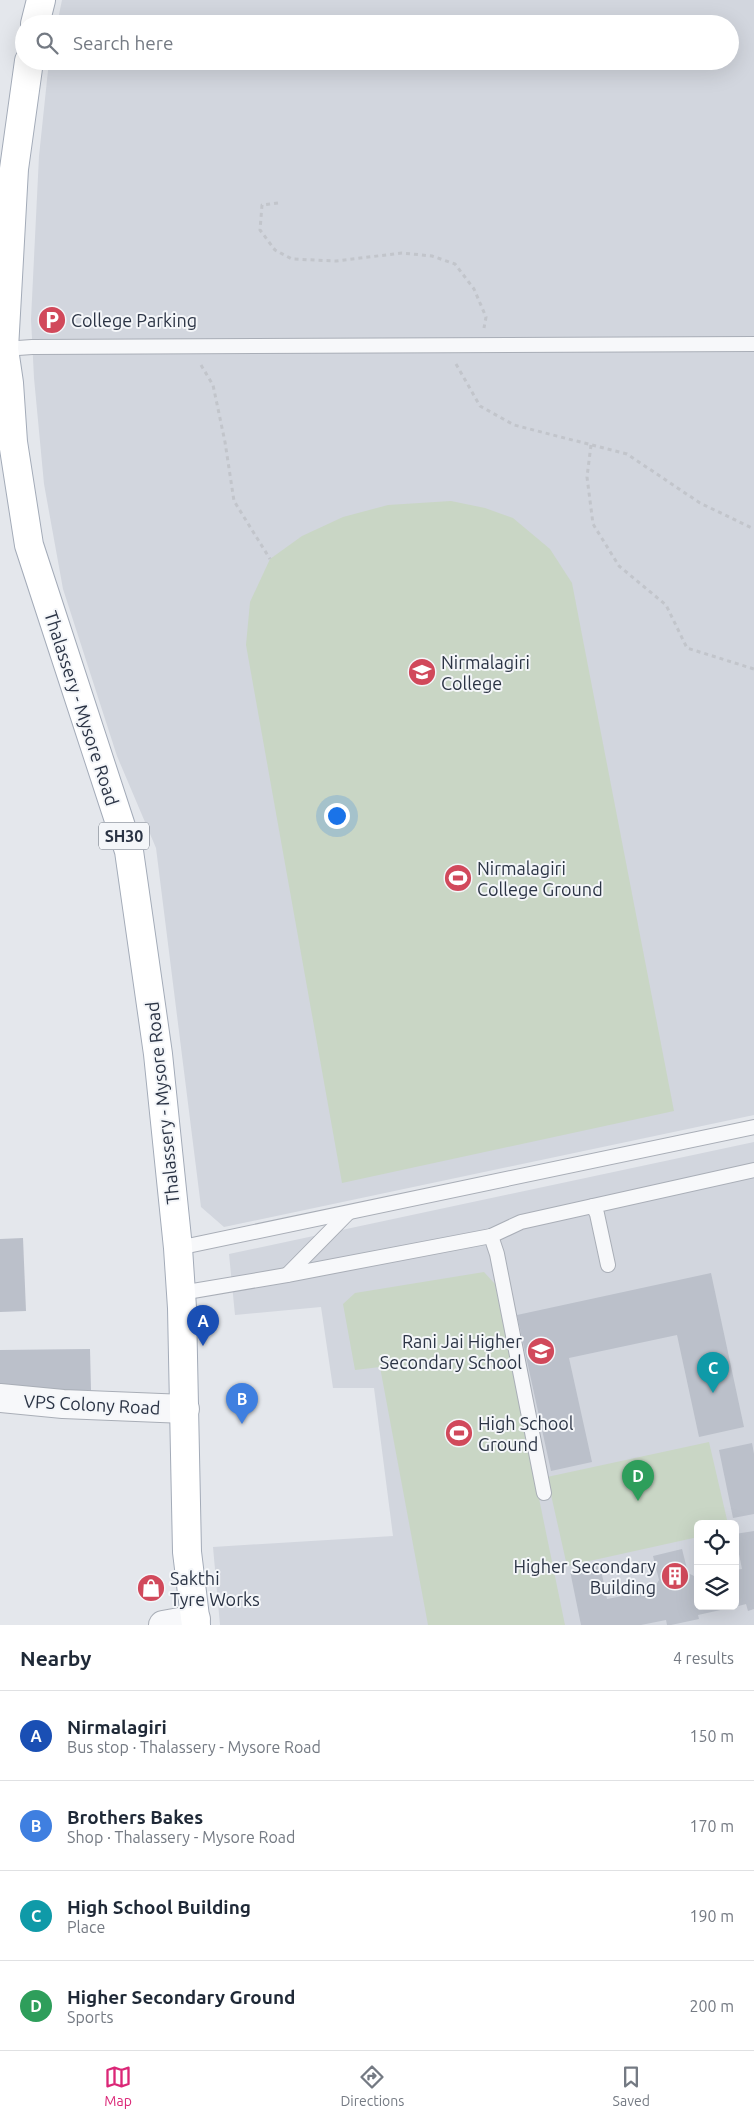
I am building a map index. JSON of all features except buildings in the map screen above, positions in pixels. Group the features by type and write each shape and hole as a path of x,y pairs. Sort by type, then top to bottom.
{"main road":[{"path":"37,15 41,0"},
{"name":"Thalassery - Mysore Road","path":"29,70 14,169 2,349 9,383 7,443 29,546 129,851 158,1054 178,1248 185,1409 187,1552 196,1622"}],"street":[{"name":"VPS Colony Road","path":"0,1398 63,1404 185,1409"},
{"path":"163,1625 196,1622"}],"lane":[{"path":"2,349 32,347 754,344"},
{"path":"178,1248 754,1127"},
{"path":"181,1293 287,1276 491,1236 521,1222 754,1170"},
{"path":"593,1206 597,1214 608,1265"},
{"path":"287,1276 348,1213"},
{"path":"491,1236 497,1254 544,1493"}],"path":[{"path":"278,202 262,205 260,230 275,250 292,259 336,261 402,253 432,256 455,264 474,289 486,317 481,346"},
{"path":"438,346 460,369 480,406 514,425 626,454 700,503 754,529"},
{"path":"191,347 213,385 225,442 234,501 270,559"},
{"path":"591,445 587,477 594,524 619,566 666,605 688,648 754,669"}],"shaded area":[{"name":"Nirmalagiri College","path":"62,0 754,0 754,1115 224,1227 201,1207 156,848 117,756 63,589 44,484 34,378 31,319 39,156 48,70 739,70 739,15 59,15"},
{"name":"Rani Jai Higher Secondary School","path":"754,1142 754,1625 220,1625 213,1547 393,1536 374,1388 333,1388 321,1307 235,1315 229,1254"}],"green space":[{"name":"Nirmalagiri College Ground","path":"451,501 485,508 513,518 550,549 572,583 674,1111 342,1183 246,645 250,602 270,559 302,536 343,517 388,505"},
{"name":"High School Ground","path":"484,1272 495,1284 565,1625 428,1625 380,1367 355,1370 343,1304 355,1293"},
{"path":"709,1442 727,1520 694,1520 694,1538 567,1566 547,1477"}],"place":[{"name":"College Parking","path":"52,320"},
{"name":"Nirmalagiri College","path":"422,672"},
{"name":"Nirmalagiri College Ground","path":"458,878"},
{"name":"Nirmalagiri","path":"203,1346"},
{"name":"Rani Jai Higher Secondary School","path":"541,1351"},
{"name":"High School Building","path":"713,1393"},
{"name":"Brothers Bakes","path":"242,1424"},
{"name":"High School Ground","path":"459,1433"},
{"name":"Higher Secondary Ground","path":"638,1501"},
{"name":"Higher Secondary Building","path":"675,1576"},
{"name":"Sakthi Tyre Works","path":"151,1588"}]}
